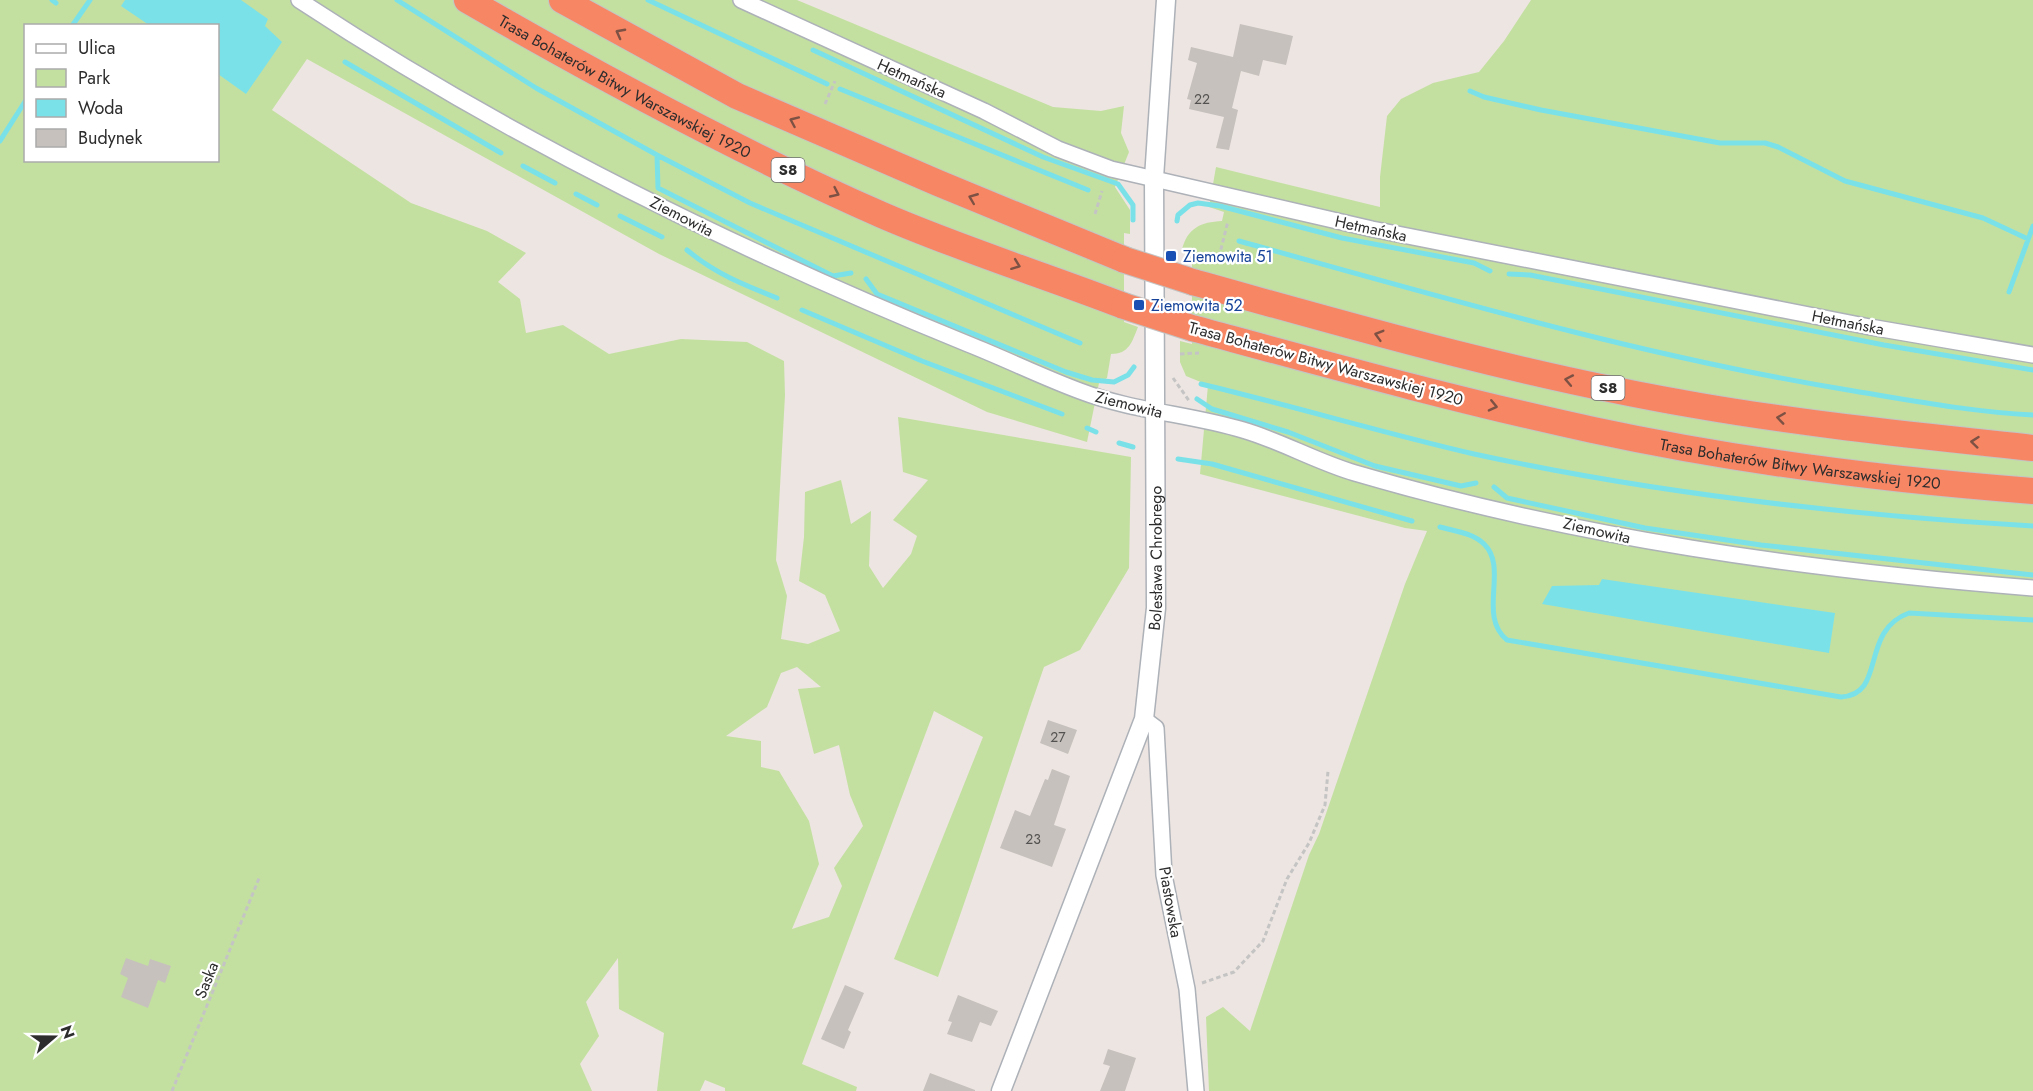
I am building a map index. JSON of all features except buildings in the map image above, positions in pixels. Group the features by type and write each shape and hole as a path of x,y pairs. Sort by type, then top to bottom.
{"highway":[{"name":"Trasa Bohaterów Bitwy Warszawskiej 1920","path":"467,0 585,68 715,136 884,215 1124,306 1192,328 1386,380 1593,430 1708,452 1960,486 2033,491"},
{"name":"S8","path":"562,0 737,96 938,183 1125,260 1193,282 1400,340 1572,381 1699,406 1832,426 2033,448"}],"street":[{"name":"Ziemowita","path":"299,0 403,65 525,134 781,265 1080,391 1155,411 1241,429 1362,475 1646,541 1770,561 2033,588"},
{"name":"Hetmańska","path":"741,0 984,111 1058,149 1112,169 1372,229 1881,329 2033,355"},
{"name":"Bolesława Chrobrego","path":"1001,1091 1144,719 1155,608 1154,178 1166,0"},
{"name":"Piastowska","path":"1144,719 1156,728 1164,875 1186,989 1196,1091"}],"path":[{"path":"825,104 835,81"},
{"path":"1095,214 1102,191"},
{"path":"1219,257 1228,221"},
{"path":"1180,354 1208,352"},
{"path":"1186,989 1234,972 1263,941 1287,879 1309,843 1325,805 1328,771"},
{"name":"Saska","path":"172,1091 260,876"}],"green space":[{"path":"0,0 797,0 1053,107 1101,111 1124,106 1121,133 1129,152 1115,187 1130,210 1130,234 1124,233 1124,322 1138,327 1132,342 1126,349 1111,354 1107,378 1099,383 1087,442 987,412 659,254 307,59 272,110 411,203 487,231 526,253 498,282 520,299 526,333 563,325 609,354 681,339 747,342 784,361 785,395 776,560 787,596 781,639 808,644 840,631 825,595 799,581 804,537 805,492 841,480 851,524 871,511 869,566 883,588 911,554 917,536 893,520 928,480 903,472 898,417 1131,457 1129,568 1080,650 1044,667 938,977 894,959 983,737 934,711 802,1064 857,1087 856,1091 725,1091 725,1088 705,1080 700,1091 657,1091 664,1033 619,1009 618,958 586,1002 599,1036 580,1064 592,1091 0,1091","holes":["797,667 821,687 798,689 814,754 839,745 850,795 863,826 834,868 842,886 829,917 792,929 819,864 809,821 779,771 761,767 761,741 726,736 767,707 781,673"]},
{"path":"1531,0 2033,0 2033,1091 1209,1091 1206,1017 1223,1007 1250,1031 1309,855 1319,834 1405,584 1427,531 1405,528 1200,474 1208,385 1186,376 1180,362 1180,341 1192,344 1192,253 1182,250 1184,242 1191,231 1201,225 1222,221 1224,212 1209,207 1216,167 1380,207 1380,177 1387,116 1401,99 1433,83 1479,72 1504,41"}],"water":[{"path":"125,0 241,0 268,19 265,26 282,42 246,94 219,75 219,24 148,24 121,6"},
{"path":"1602,579 1835,613 1829,653 1542,604 1552,586 1599,585"}],"waterway":[{"path":"52,0 56,3"},
{"path":"73,24 90,0"},
{"path":"397,0 536,88 750,203 1080,343"},
{"path":"648,0 827,84"},
{"path":"813,50 1043,157 1118,184 1133,205 1133,220"},
{"path":"345,62 501,153"},
{"path":"840,89 1088,190"},
{"path":"1470,91 1484,97 1541,110 1720,143 1765,143 1778,147 1845,181 1983,218 2028,239"},
{"path":"0,141 24,103"},
{"path":"657,155 658,188 833,276 851,273"},
{"path":"523,166 555,183"},
{"path":"576,194 597,205"},
{"path":"1177,221 1178,215 1190,205 1198,203 1220,206 1342,238 1474,263 1490,271"},
{"path":"620,216 662,237"},
{"path":"2009,292 2033,226"},
{"path":"1239,241 1542,324 1694,360 1917,402 2033,415"},
{"path":"687,250 719,272 777,298"},
{"path":"1509,274 1530,275 1884,345 2033,370"},
{"path":"866,279 877,294 1066,372 1092,380 1114,382 1128,375 1134,367"},
{"path":"802,310 922,361 1062,414"},
{"path":"1201,384 1474,454 1613,481 1822,509 2033,526"},
{"path":"1197,399 1212,409 1288,432 1375,466 1461,486 1476,483"},
{"path":"1087,428 1096,432"},
{"path":"1119,443 1133,447"},
{"path":"1178,459 1212,464 1412,521"},
{"path":"1494,487 1507,498 1645,528 1761,545 2033,575"},
{"path":"1440,527 1480,540 1491,554 1494,566 1494,618 1498,630 1507,640 1841,697 1855,694 1864,686 1884,633 1894,622 1909,613 2033,620"}],"place":[{"name":"Ziemowita 51","path":"1171,256"},
{"name":"Ziemowita 52","path":"1139,305"}]}
